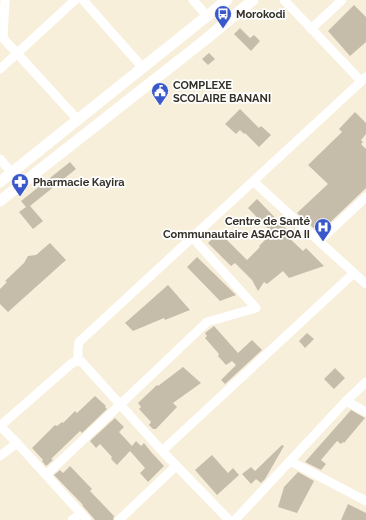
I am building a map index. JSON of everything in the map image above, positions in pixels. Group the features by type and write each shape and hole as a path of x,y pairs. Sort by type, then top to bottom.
{"street":[{"path":"5,0 2,37 78,120"},
{"path":"0,70 75,0"},
{"path":"83,0 143,68"},
{"path":"193,0 207,16"},
{"path":"0,182 227,0"},
{"path":"0,201 205,40 253,0"},
{"path":"78,361 79,342 364,79 311,29 284,0"},
{"path":"311,29 342,0"},
{"path":"0,159 12,173"},
{"path":"253,180 366,284"},
{"path":"319,241 366,197"},
{"path":"46,475 207,322 256,308 192,238"},
{"path":"162,451 354,273"},
{"path":"72,520 84,517 0,426 71,364 78,361 84,363 162,451 229,520"},
{"path":"235,520 346,401 366,382"},
{"path":"346,401 366,412"},
{"path":"0,456 17,443"},
{"path":"290,462 366,501"},
{"path":"119,520 176,466"}],"building":[{"path":"354,5 366,17 366,42 350,56 328,31"},
{"path":"240,28 250,38 254,35 260,41 251,51 234,34"},
{"path":"209,53 215,59 208,65 202,59"},
{"path":"240,109 259,128 261,126 271,135 259,147 245,133 244,134 240,130 236,134 225,124"},
{"path":"355,112 366,123 366,134 361,140 363,142 361,144 366,149 366,188 319,233 297,213 328,184 308,165 342,132 339,129"},
{"path":"70,162 76,169 30,206 43,221 33,229 19,212 26,207 21,201"},
{"path":"257,199 291,234 288,237 303,251 306,248 324,266 289,278 283,271 267,284 264,282 258,291 252,280 235,263 231,266 208,243 219,232 247,260 272,233 248,208"},
{"path":"50,243 66,260 8,312 0,304 0,289 7,282 5,281 24,263 28,256 36,255"},
{"path":"197,257 236,295 220,301 187,267"},
{"path":"168,285 190,310 165,320 164,318 133,331 125,323"},
{"path":"214,326 238,353 252,340 262,350 225,384 221,380 236,365 232,361 226,365 218,356 219,354 205,338 207,336 205,333"},
{"path":"307,333 314,339 305,348 299,341"},
{"path":"183,367 201,383 173,403 177,407 156,429 153,429 149,425 151,422 139,409 141,407 138,403 157,385 158,386"},
{"path":"335,368 345,378 334,389 324,379"},
{"path":"95,396 106,406 105,407 107,409 82,433 80,431 51,459 53,460 46,466 42,461 43,460 32,448 55,425 57,426 62,422 63,423 75,411 77,413"},
{"path":"351,410 365,418 344,443 343,442 341,444 337,441 321,460 326,464 321,470 305,462"},
{"path":"115,418 124,427 119,432 132,446 136,441 141,446 144,443 164,466 148,482 140,473 145,468 130,451 117,465 100,444 96,448 90,441"},
{"path":"282,445 284,446 265,479 261,483 256,479 251,484 242,474 251,467 255,471"},
{"path":"212,455 228,473 233,468 239,475 217,495 195,470"},
{"path":"70,466 92,489 90,491 114,516 113,520 95,520 83,505 54,475 60,470 63,473"},
{"path":"298,472 314,481 297,513 278,507 284,487"},
{"path":"348,504 366,513 366,520 341,520"}],"place":[{"name":"Morokodi","path":"223,29"},
{"name":"COMPLEXE SCOLAIRE BANANI","path":"160,106"},
{"name":"Pharmacie Kayira","path":"20,197"},
{"name":"Centre de Santé Communautaire ASACPOA II","path":"323,242"}]}
